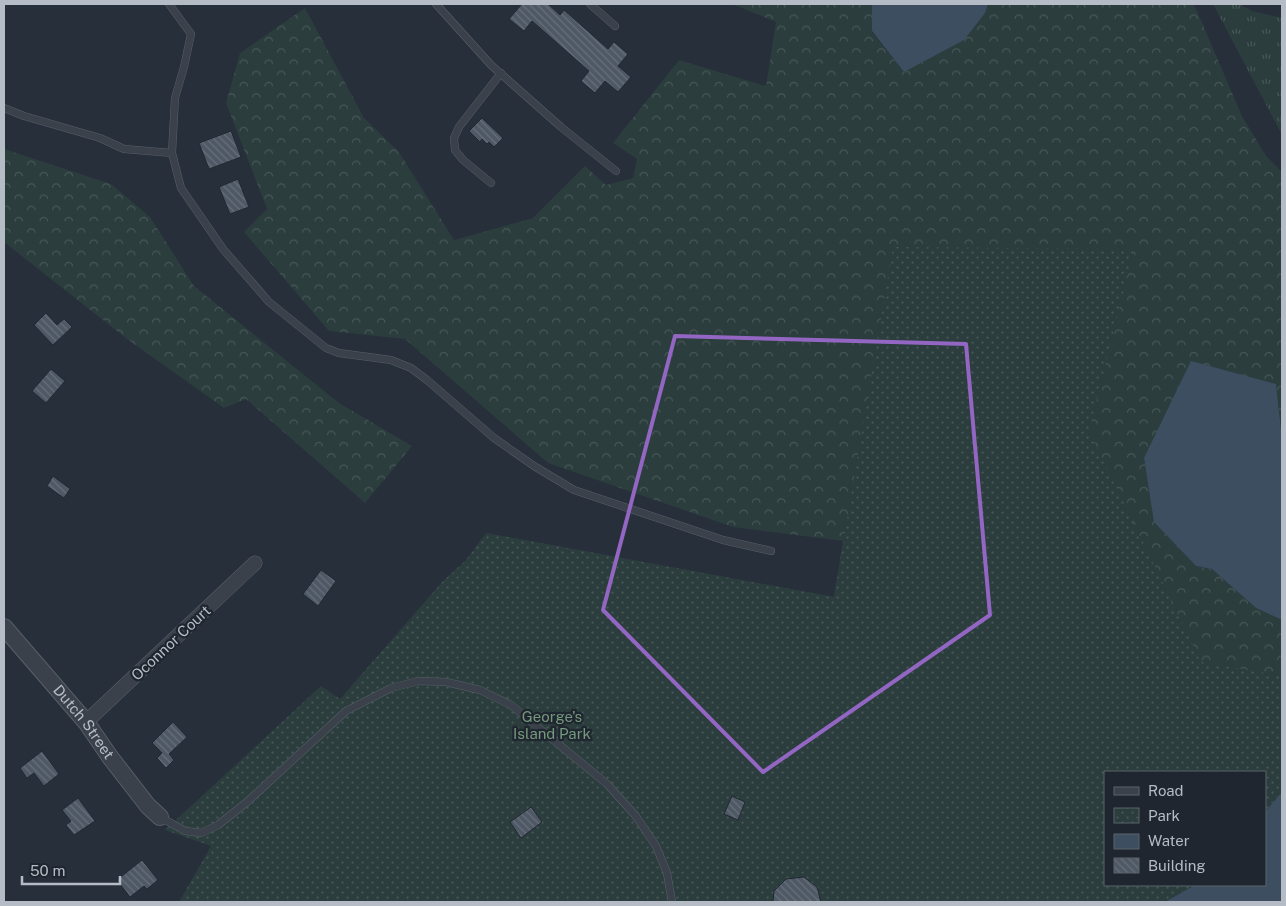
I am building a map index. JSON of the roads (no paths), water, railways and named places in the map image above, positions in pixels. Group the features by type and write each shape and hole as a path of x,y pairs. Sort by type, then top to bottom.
{"street":[{"name":"Oconnor Court","path":"86,722 255,563"},
{"name":"Dutch Street","path":"4,627 86,722 148,806 160,817"}],"lane":[{"path":"168,4 191,34 184,67 174,98 172,152 181,188 222,249 269,302 326,348 339,353 392,360 411,368 494,438 534,466 574,490 723,540 771,551"},
{"path":"436,4 501,73 561,127 616,171"},
{"path":"590,4 615,26"},
{"path":"491,182 463,160 455,150 454,138 459,127 501,73"},
{"path":"4,108 24,116 100,138 124,149 172,152"},
{"path":"160,817 185,831 202,832 218,825 247,802 346,712 391,688 418,681 446,682 480,690 511,705 607,784 635,815 656,846 667,873 672,902"}],"water":[{"path":"872,4 988,4 985,13 964,40 904,72 872,31"},
{"path":"1191,361 1276,384 1282,438 1282,620 1256,608 1212,569 1196,566 1154,522 1144,458"},
{"path":"1282,792 1282,902 1165,902 1193,886 1266,886 1266,811"}],"park label":[{"name":"George's Island Park","path":"552,726"}]}
